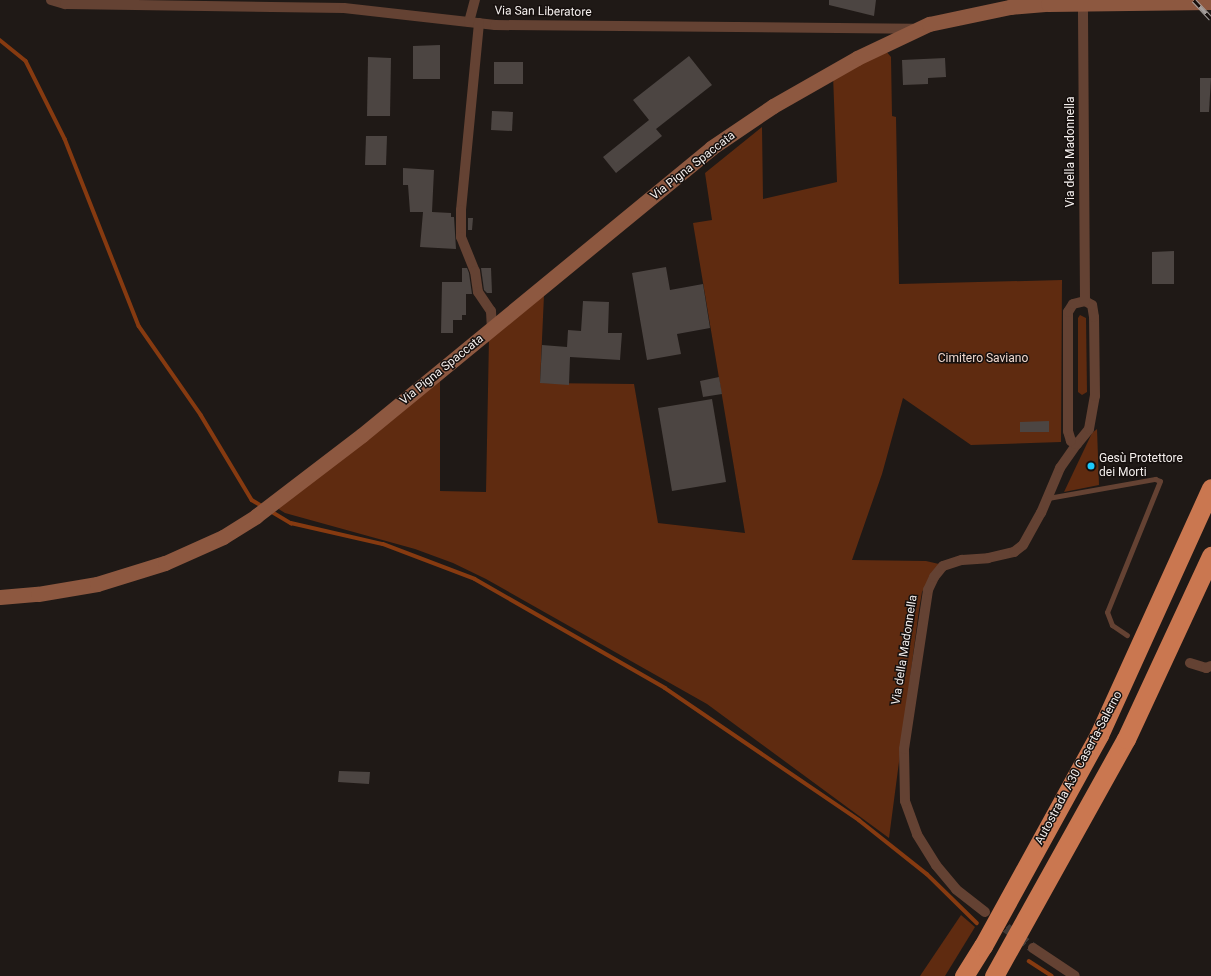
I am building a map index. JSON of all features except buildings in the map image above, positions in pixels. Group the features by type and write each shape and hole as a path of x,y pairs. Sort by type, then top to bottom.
{"highway":[{"name":"Autostrada A30 Caserta-Salerno","path":"964,976 983,946 1099,735 1211,488"},
{"path":"994,976 1126,739 1211,556"}],"main road":[{"name":"Via Pigna Spaccata","path":"0,597 38,594 97,584 165,563 223,537 274,503 492,329 711,148 773,106 819,78 917,29 972,14 1010,7 1083,3 1211,2"}],"street":[{"name":"Via San Liberatore","path":"50,0 65,2 344,8 474,23 917,29"},
{"path":"475,0 460,210 460,237 475,271 478,292 490,311 492,329"},
{"name":"Via della Madonnella","path":"984,912 956,889 936,865 917,834 905,801 904,749 928,590 934,577 943,566 962,560 988,558 1014,552 1023,545 1047,499 1060,468 1089,429 1094,396 1094,317 1092,305 1085,301 1083,3"},
{"path":"1077,444 1071,441 1068,431 1068,312 1073,304 1085,301"},
{"path":"1190,664 1206,668 1211,666"},
{"path":"1033,948 1075,976"}],"lane":[{"path":"1047,499 1155,479 1160,481 1107,612 1112,625 1127,635"}],"green space":[{"name":"Cimitero Saviano","path":"886,51 891,57 892,116 896,117 899,284 1062,280 1061,442 971,445 903,398 882,474 852,560 926,561 939,564 922,592 889,838 707,704 486,579 453,563 415,549 285,513 277,508 440,380 440,491 486,492 489,338 544,295 540,383 634,384 658,523 745,533 693,223 712,220 705,173 762,127 763,199 837,182 833,75"},
{"path":"1080,315 1086,318 1087,392 1082,395 1078,392 1078,318"},
{"path":"1097,429 1099,485 1064,492 1092,433"},
{"path":"961,915 975,927 945,976 920,976"}],"waterway":[{"path":"0,40 26,61 65,139 139,326 201,415 252,500 262,506"},
{"path":"269,510 291,523 383,544 475,579 665,688 859,820 927,874 977,923"},
{"path":"1029,961 1052,976"}],"tunnel":[{"path":"994,919 1033,948"}],"railway":[{"path":"1194,0 1211,18"}],"place":[{"name":"Gesù Protettore dei Morti","path":"1091,466"}]}
